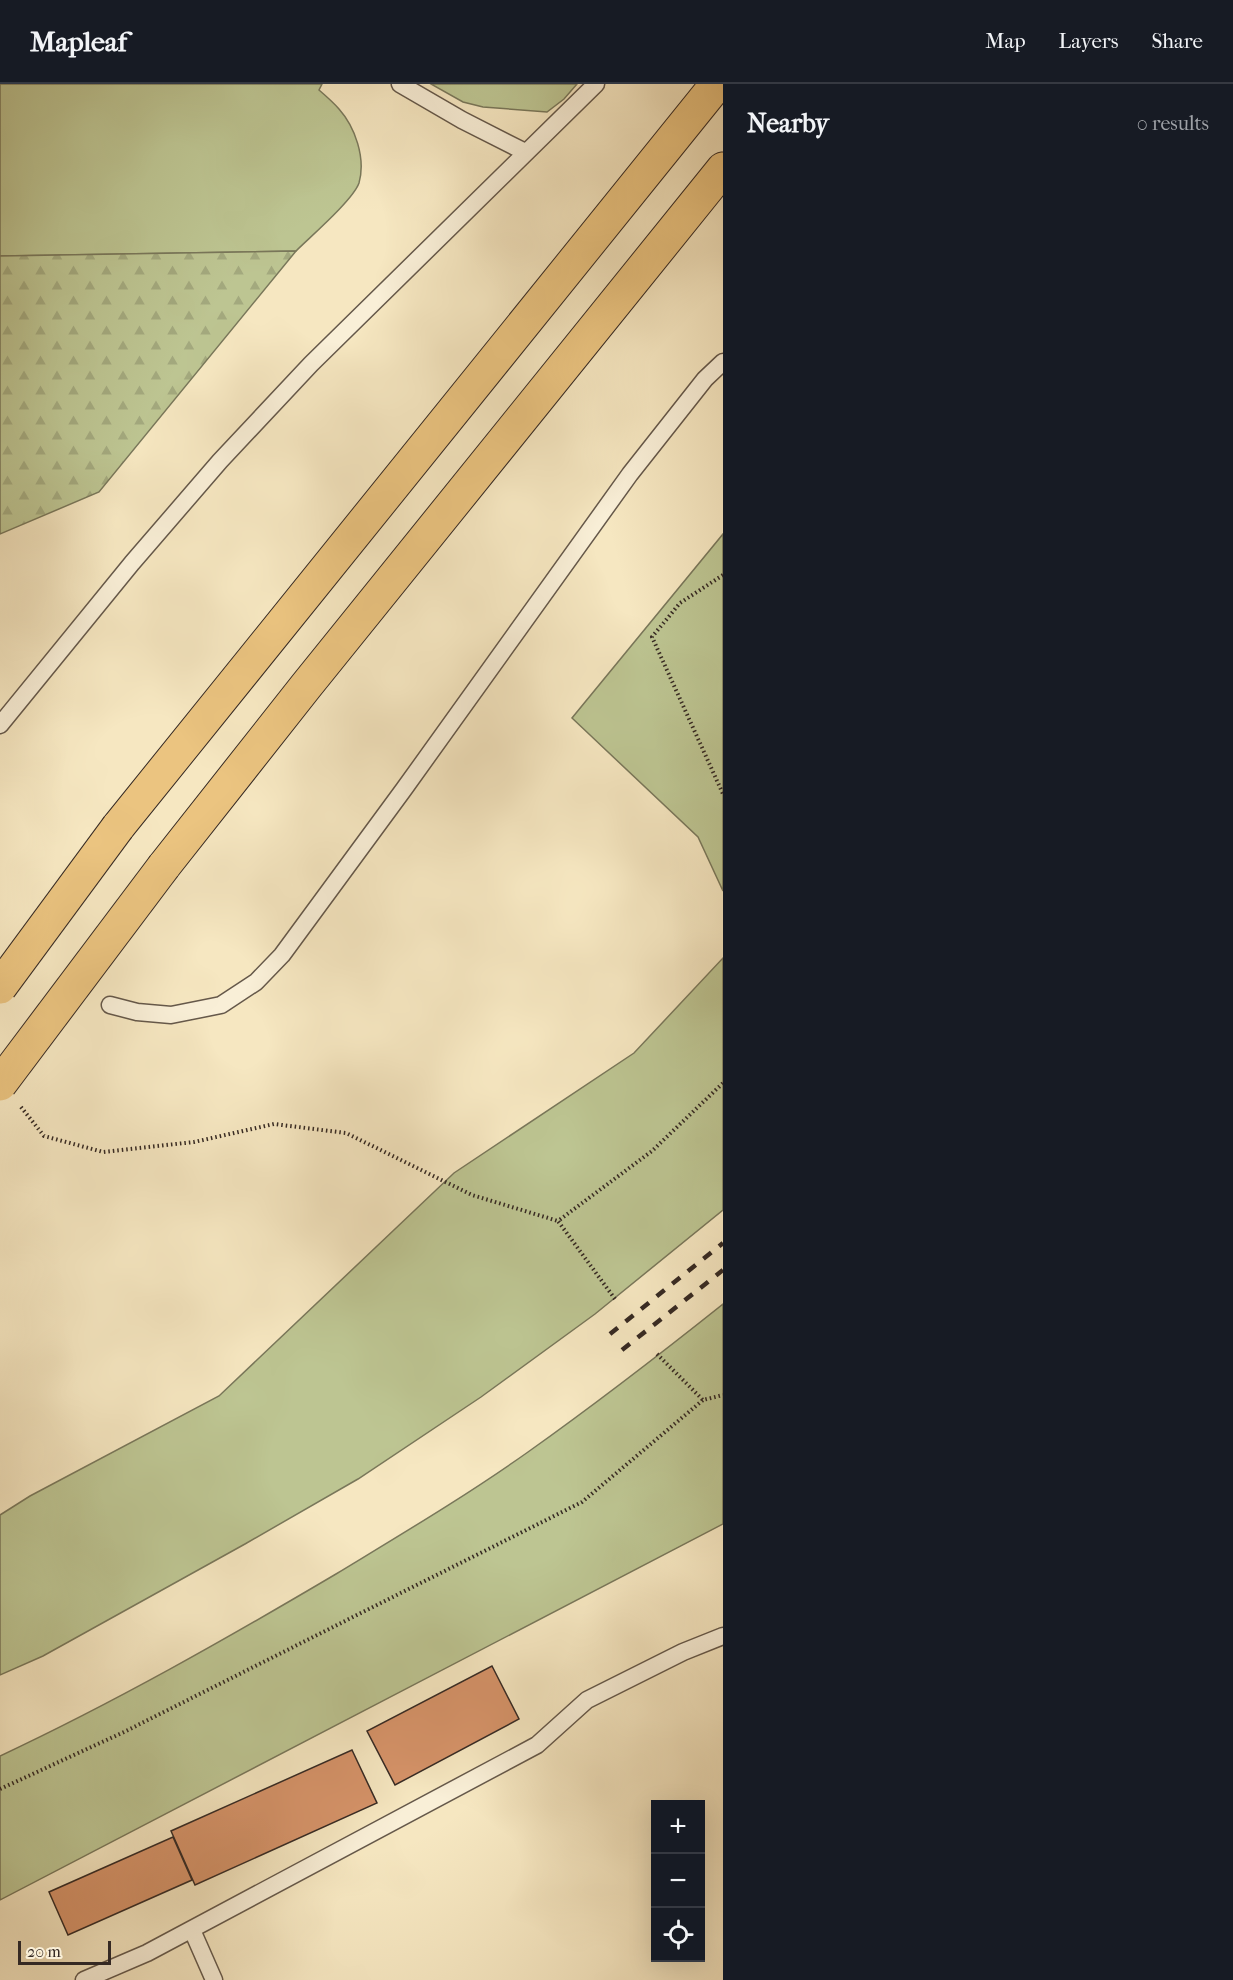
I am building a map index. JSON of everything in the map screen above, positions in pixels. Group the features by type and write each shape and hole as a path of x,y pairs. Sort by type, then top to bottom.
{"highway":[{"path":"0,987 118,827 717,84"},
{"path":"8,1092 164,866 306,686 723,169"}],"lane":[{"path":"400,84 462,120 525,152"},
{"path":"0,725 132,563 220,461 311,364 596,84"},
{"path":"110,1005 137,1012 171,1015 221,1005 256,982 282,955 630,474 705,379 723,362"},
{"path":"84,1980 147,1953 192,1930 537,1745 588,1700 683,1652 723,1636"},
{"path":"192,1930 214,1980"}],"path":[{"path":"723,575 680,603 652,637 723,794"},
{"path":"558,1221 652,1151 723,1083"},
{"path":"8,1092 44,1136 103,1152 195,1143 274,1124 346,1133 472,1195 558,1221 615,1299"},
{"path":"657,1354 703,1400"},
{"path":"0,1789 124,1732 582,1502 703,1400 723,1395"}],"green space":[{"path":"0,84 322,84 319,90 345,116 358,143 361,163 359,183 349,199 296,251 0,256"},
{"path":"431,84 577,84 564,99 547,112 483,107 463,102"},
{"path":"296,251 99,492 0,534 0,256"},
{"path":"723,534 723,891 698,837 572,718"},
{"path":"723,958 723,1210 595,1314 481,1397 358,1479 43,1656 0,1675 0,1515 30,1496 219,1396 454,1173 634,1053"},
{"path":"723,1304 723,1524 0,1900 0,1756 86,1714 212,1646 433,1515 553,1434"}],"building":[{"path":"492,1666 519,1719 395,1785 367,1731"},
{"path":"352,1750 377,1803 195,1885 171,1831"},
{"path":"173,1837 192,1880 68,1935 49,1892"}],"railway":[{"path":"610,1334 723,1243"},
{"path":"622,1350 723,1270"}]}
